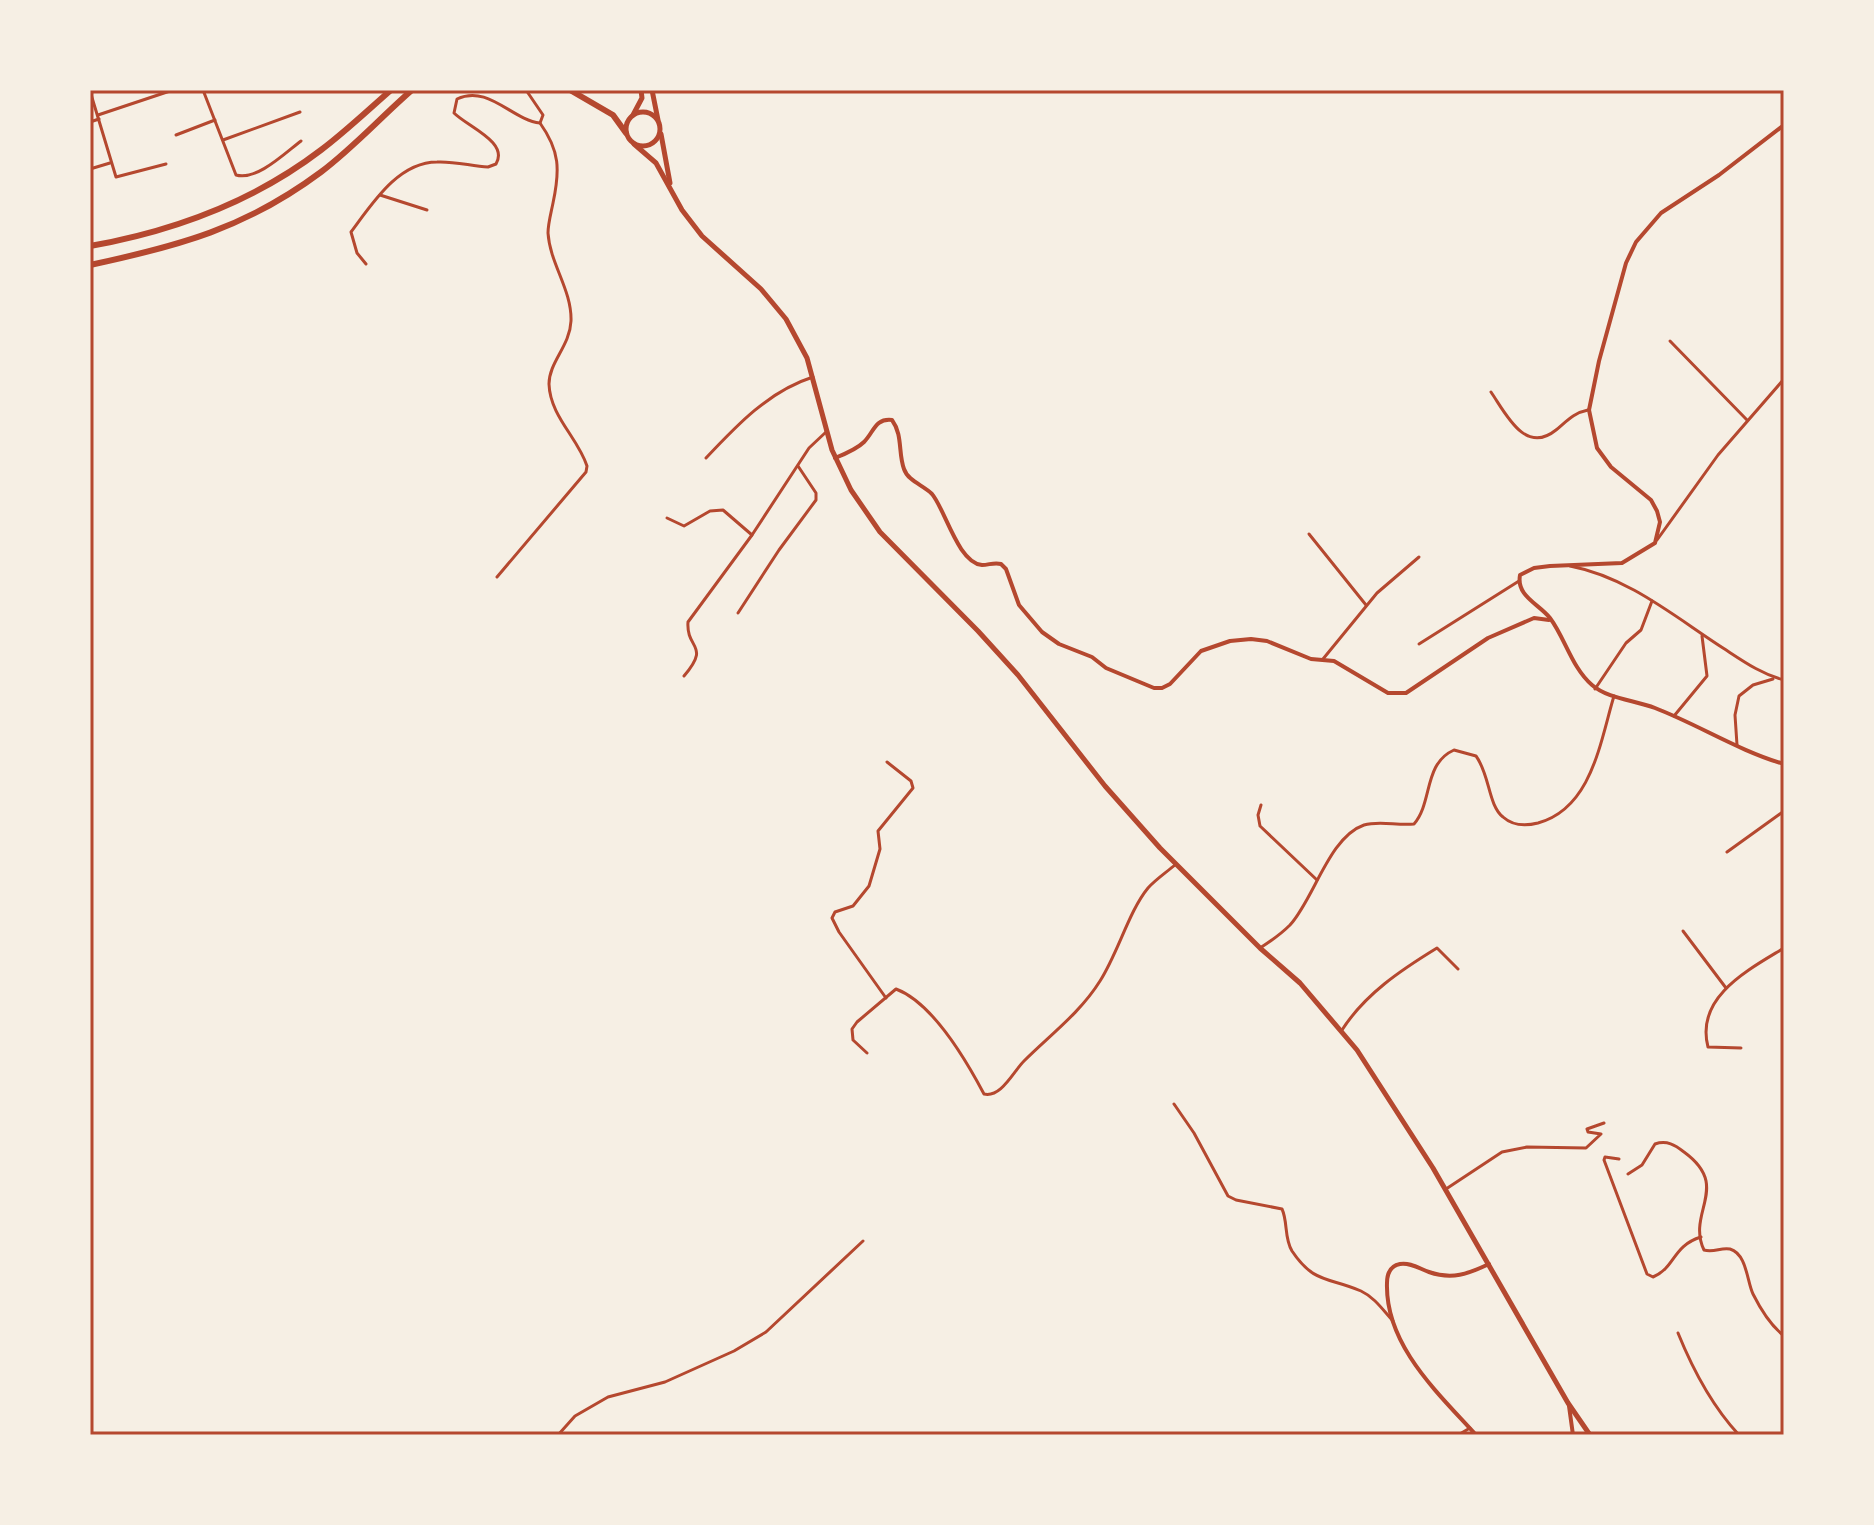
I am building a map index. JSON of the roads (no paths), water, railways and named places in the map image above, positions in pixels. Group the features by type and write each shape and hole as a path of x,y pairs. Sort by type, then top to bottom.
{"highway":[{"path":"90,246 165,229 246,197 313,157 391,90"},
{"path":"90,265 190,241 254,215 322,171 412,90"},
{"path":"570,90 613,115 626,133"}],"main road":[{"path":"641,90 642,98 626,133 656,163 682,210 702,236 775,303 803,348 835,458 865,513 988,642 1115,797 1176,864 1260,948 1300,983 1342,1030 1398,1111 1446,1189 1568,1403 1590,1435"},
{"path":"652,90 671,188"},
{"path":"631,117 645,113 654,117 660,128 657,139 651,145 634,144"}],"street":[{"path":"90,122 173,90"},
{"path":"203,90 236,175 253,174 301,141"},
{"path":"526,90 543,115 540,123"},
{"path":"90,91 116,177 166,164"},
{"path":"366,264 357,253 351,232 388,185 421,165 433,162 488,167 500,158 492,141 454,113 454,103 463,96 472,95 492,100 531,122 540,123"},
{"path":"223,140 300,112"},
{"path":"176,135 215,120"},
{"path":"497,577 586,472 587,466 551,398 551,371 566,346 571,319 548,232 556,191 556,148 540,123"},
{"path":"1655,543 1659,530 1657,511 1651,500 1611,467 1597,448 1589,410 1626,263 1636,242 1661,213 1719,175 1784,125"},
{"path":"90,169 110,163"},
{"path":"380,195 427,210"},
{"path":"1670,341 1747,420"},
{"path":"706,458 741,422 774,395 813,377"},
{"path":"1784,379 1718,455 1655,543 1622,563 1534,568 1520,575 1519,581 1524,594 1551,620 1580,670 1595,689 1674,716 1756,756 1784,764"},
{"path":"1491,392 1514,426 1523,436 1530,438 1545,436 1573,415 1589,410"},
{"path":"835,458 861,445 878,422 892,420 898,429 903,467 909,478 932,494 966,553 982,565 1001,564 1006,569 1019,605 1042,632 1118,674 1154,688 1162,688 1180,675 1201,651 1230,641 1251,639 1267,641 1295,655 1334,661 1388,693 1406,693 1488,638 1534,618 1551,620"},
{"path":"684,676 698,656 697,647 688,631 688,622 752,535 817,438 826,431"},
{"path":"738,613 816,500 813,487 798,466"},
{"path":"667,518 684,526 710,511 723,510 752,535"},
{"path":"1309,534 1366,605"},
{"path":"1323,659 1366,605 1419,557"},
{"path":"1566,566 1590,570 1652,601 1756,669 1784,680"},
{"path":"1419,644 1519,581"},
{"path":"1595,689 1626,643 1641,630 1652,601"},
{"path":"1674,716 1707,676 1702,634"},
{"path":"1737,746 1735,715 1739,696 1753,685 1776,678"},
{"path":"1260,948 1292,923 1337,848 1360,826 1414,824 1424,809 1435,768 1447,753 1454,750 1476,756 1487,776 1493,804 1502,817 1514,824 1528,825 1558,815 1573,803 1583,787 1596,757 1614,696"},
{"path":"886,998 832,918 835,912 853,906 869,886 880,849 878,831 913,788 911,781 887,762"},
{"path":"1261,805 1258,815 1260,826 1317,880"},
{"path":"1727,852 1784,811"},
{"path":"867,1053 853,1040 852,1029 896,989 905,992 958,1050 984,1094 993,1095 1074,1015 1091,994 1115,956 1139,902 1150,886 1176,864"},
{"path":"1683,931 1726,988"},
{"path":"1342,1030 1367,998 1437,948 1458,969"},
{"path":"1741,1048 1711,1049 1707,1043 1708,1020 1715,1000 1726,988 1784,948"},
{"path":"1174,1104 1194,1133 1228,1196 1282,1209 1287,1242 1307,1271 1361,1291 1376,1301 1393,1321 1420,1372 1476,1435"},
{"path":"1446,1189 1502,1152 1527,1147 1586,1148 1601,1135 1587,1129 1604,1123"},
{"path":"1628,1174 1642,1165 1655,1144 1672,1144 1696,1162 1709,1193 1702,1211 1704,1250 1729,1249 1741,1258 1759,1304 1784,1336"},
{"path":"1619,1159 1605,1157 1604,1160 1647,1274 1653,1277 1660,1274 1679,1248 1701,1237"},
{"path":"558,1435 575,1416 608,1397 665,1382 759,1337 863,1241"},
{"path":"1393,1321 1387,1277 1391,1269 1399,1264 1413,1265 1447,1277 1466,1275 1489,1264"},
{"path":"1678,1333 1704,1387 1739,1435"},
{"path":"1568,1403 1573,1435"},
{"path":"1458,1435 1470,1428"}]}
